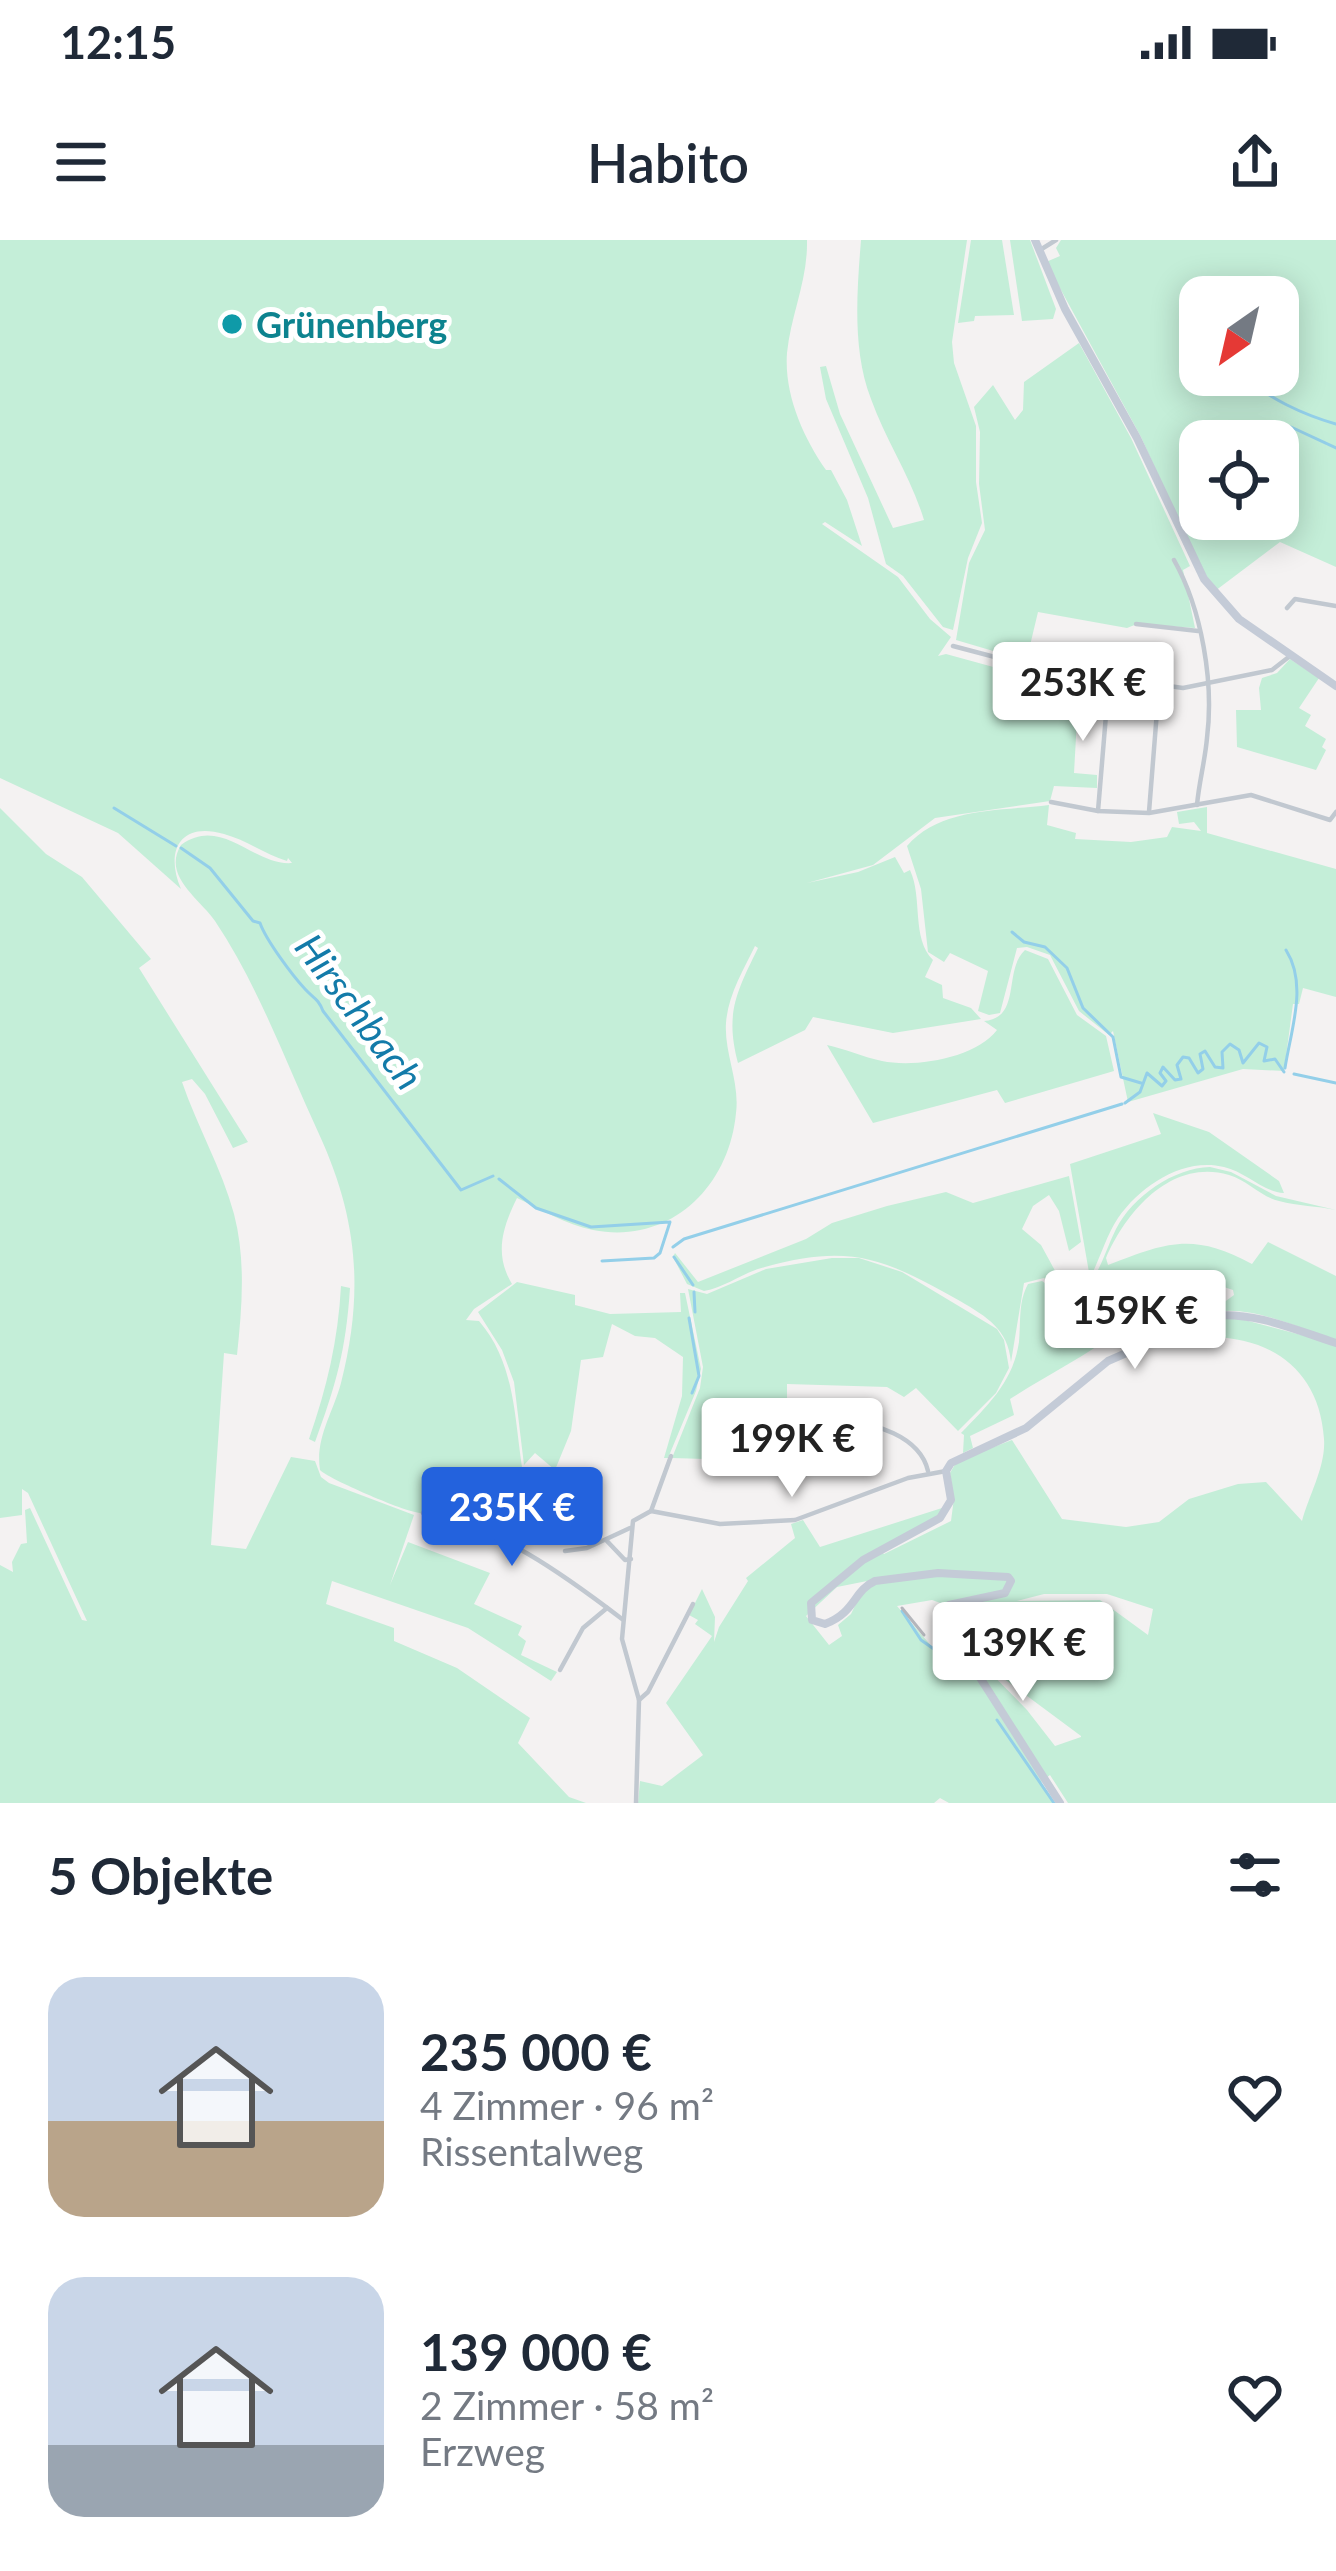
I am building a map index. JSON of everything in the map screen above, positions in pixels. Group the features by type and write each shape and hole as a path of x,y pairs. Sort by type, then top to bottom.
{"street":[{"path":"1035,240 1065,310 1137,438 1195,566 1216,597 1239,619 1336,686"},
{"path":"1038,252 1056,240"},
{"path":"1174,560 1187,584 1206,657 1207,742 1197,805"},
{"path":"1287,608 1295,598 1336,606"},
{"path":"1136,624 1198,631"},
{"path":"953,646 1033,667 1183,688 1272,670 1290,656"},
{"path":"1066,658 1147,667 1146,684"},
{"path":"1098,811 1109,679"},
{"path":"1149,813 1159,686"},
{"path":"1051,802 1098,811 1149,813 1251,795 1330,820 1336,829"},
{"path":"1330,820 1336,812"},
{"path":"636,1803 639,1700 625,1659 622,1619 633,1521 651,1511 720,1524 777,1523 801,1519 928,1472 946,1471 959,1457 1026,1428 1108,1361 1210,1316 1250,1316 1336,1343"},
{"path":"793,1427 841,1420 884,1429 924,1459 928,1472"},
{"path":"651,1511 670,1456"},
{"path":"946,1471 951,1500 940,1518 843,1574 815,1597 808,1615 817,1624 838,1619 854,1606 867,1584 875,1581 938,1573 1008,1577 1010,1587 1005,1593 949,1605 940,1616 940,1627 951,1647 979,1676 1060,1803"},
{"path":"423,1514 500,1538 622,1619"},
{"path":"565,1551 630,1528"},
{"path":"606,1540 625,1560 631,1559"},
{"path":"639,1700 648,1692 693,1604"},
{"path":"560,1670 583,1628 608,1608"}],"green space":[{"path":"0,240 807,240 787,353 789,384 803,429 847,500 862,546 822,524 898,577 930,619 951,637 938,656 997,668 999,662 1060,673 1060,699 1078,701 1074,773 1097,775 1097,788 1054,786 1050,801 935,818 873,865 807,883 858,872 895,857 904,873 910,870 914,881 919,929 933,960 925,977 942,985 943,998 971,1008 981,1019 893,1033 813,1017 805,1030 738,1063 733,1017 755,946 727,1013 736,1113 731,1140 708,1187 670,1219 621,1232 573,1224 517,1198 502,1242 503,1263 512,1284 474,1309 466,1320 479,1321 504,1364 532,1511 528,1516 478,1481 451,1516 436,1515 391,1504 320,1470 322,1436 341,1383 353,1318 353,1256 342,1196 245,972 215,921 179,877 176,856 181,845 210,836 292,863 232,837 196,832 186,836 176,852 175,863 176,875 181,889 118,833 0,778"},
{"path":"861,240 967,240 952,342 954,363 976,426 982,523 968,558 953,630 943,627 903,576 886,564 868,498 826,399 820,367 826,366 840,414 893,528 924,520 865,380 857,320"},
{"path":"971,240 1002,240 1014,315 975,316 974,321 958,323"},
{"path":"1010,240 1030,240 1056,309 1053,319 1022,321"},
{"path":"1061,240 1336,240 1336,567 1280,542 1215,591 1188,540 1299,540 1299,420 1179,420 1179,521 1141,437 1046,262 1060,256 1056,248"},
{"path":"1079,343 1131,438 1190,566 1183,570 1195,628 1137,624 1127,628 1038,612 1027,658 1135,668 1134,681 1000,658 1000,653 956,640 969,563 985,530 979,484 980,432 974,407 993,385 1015,420 1023,410 1024,382"},
{"path":"1290,659 1319,678 1299,708 1311,715 1305,726 1326,739 1316,770 1237,747 1236,710 1261,710 1262,678 1277,673"},
{"path":"1049,805 1047,825 1076,833 1075,839 1131,842 1167,837 1172,827 1201,831 1194,822 1179,824 1177,812 1207,807 1207,833 1336,869 1336,997 1303,988 1299,1004 1293,1004 1284,1071 1243,1069 1128,1102 1113,1031 1109,1035 1079,1011 1050,955 1027,947 1017,948 1000,1013 978,1011 988,971 950,953 944,962 928,952 921,889 907,846 921,833 954,817"},
{"path":"0,808 46,854 82,877 151,959 139,968 248,1142 233,1148 205,1094 192,1079 182,1082 229,1197 242,1266 237,1355 224,1353 211,1545 246,1549 291,1457 315,1461 329,1483 414,1515 390,1585 408,1542 490,1573 474,1604 522,1626 518,1635 526,1641 521,1655 557,1672 551,1681 468,1628 332,1581 326,1604 394,1628 394,1641 457,1668 530,1718 518,1743 569,1797 586,1803 0,1803 0,1565 13,1572 12,1562 21,1544 27,1543 25,1510 30,1508 82,1620 87,1621 28,1493 22,1489 22,1515 0,1518"},
{"path":"1025,950 1048,959 1077,1015 1106,1036 1114,1071 1005,1103 997,1090 873,1123 827,1045 896,1063 944,1059 975,1048 997,1030 984,1021 1003,1011"},
{"path":"1153,1113 1209,1132 1279,1181 1284,1193 1224,1167 1194,1166 1165,1176 1139,1195 1114,1225 1090,1278 1070,1164 1161,1134"},
{"path":"1210,1167 1231,1172 1276,1196 1336,1210 1272,1199 1229,1175 1188,1174 1138,1207 1106,1258 1108,1265 1180,1244 1213,1247 1252,1264 1268,1242 1336,1276 1336,1341 1274,1318 1225,1311 1191,1319 1140,1343 1139,1339 1178,1319 1219,1306 1234,1295 1233,1290 1188,1275 1158,1282 1120,1303 1120,1330 1010,1399 1014,1415 970,1436 973,1448 963,1453 961,1433 998,1392 1016,1356 1028,1284 1042,1281 1062,1295 1080,1297 1133,1206 1169,1178"},
{"path":"1069,1176 1081,1242 1069,1251 1059,1211 1049,1195 1033,1206 1022,1229 1041,1245 1065,1289 1072,1290 1082,1275 1086,1277 1082,1291 1071,1294 1044,1278 1024,1283 1011,1362 1001,1332 987,1319 888,1265 822,1256 757,1269 704,1291 687,1284 673,1257 675,1253 698,1282 806,1239 832,1223 887,1206 946,1192 973,1203"},
{"path":"859,1258 902,1272 997,1329 1009,1368 996,1393 958,1431 916,1388 904,1397 887,1387 787,1384 787,1412 751,1422 745,1431 748,1440 786,1439 811,1430 806,1462 672,1458 700,1388 703,1367 688,1289 707,1294 766,1269"},
{"path":"517,1282 575,1295 575,1305 610,1314 681,1312 680,1293 685,1293 701,1369 668,1458 664,1458 682,1396 683,1357 655,1338 635,1336 612,1324 603,1357 581,1360 571,1431 555,1470 535,1453 524,1465 514,1382 502,1350 478,1312"},
{"path":"341,1286 350,1288 343,1349 315,1442 309,1439 331,1364"},
{"path":"1237,1318 1336,1344 1336,1803 1068,1803 1050,1775 1040,1783 1055,1803 949,1803 940,1798 934,1803 638,1803 640,1781 662,1786 703,1755 666,1703 712,1636 689,1615 702,1589 715,1617 714,1642 746,1578 795,1538 791,1524 803,1520 820,1547 942,1508 942,1513 879,1550 884,1554 951,1521 950,1473 957,1461 1012,1440 1062,1519 1126,1527 1159,1522 1189,1499 1238,1484 1266,1482 1302,1521 1324,1449 1318,1407 1289,1362 1267,1349 1214,1337 1156,1346 1155,1342 1211,1319","holes":["867,1581 851,1614 838,1625 842,1636 829,1645 806,1616 837,1587","1044,1594 1107,1594 1153,1609 1148,1635 1100,1600 1017,1601","932,1600 946,1605 999,1605 992,1619 997,1623 974,1646 953,1635 939,1655 897,1606","976,1658 1081,1737 1055,1746"]}],"waterway":[{"path":"1271,396 1336,424"},
{"path":"1299,431 1336,448"},
{"name":"Hirschbach","path":"114,808 176,846"},
{"name":"Hirschbach","path":"181,848 210,868 253,921 260,923 287,966 461,1190 493,1176"},
{"path":"1012,932 1024,942 1045,947 1067,968 1083,1008 1113,1037 1121,1077 1141,1083"},
{"path":"1285,1068 1297,992 1286,950"},
{"name":"Hirschbach","path":"1125,1103 1140,1092 1147,1073 1162,1086 1166,1081 1160,1073 1163,1067 1175,1080 1181,1079 1177,1065 1183,1057 1189,1058 1198,1073 1203,1069 1200,1054 1205,1051 1215,1067 1223,1068 1222,1052 1230,1044 1239,1050 1243,1063 1259,1043 1267,1047 1264,1061 1275,1059 1284,1072"},
{"name":"Hirschbach","path":"1294,1074 1336,1083"},
{"name":"Hirschbach","path":"673,1247 684,1239 1122,1104"},
{"name":"Hirschbach","path":"499,1179 536,1208 591,1227 670,1222 654,1258 602,1261"},
{"path":"674,1257 693,1285"},
{"path":"694,1292 695,1312"},
{"path":"689,1318 699,1376 692,1393"},
{"path":"902,1611 921,1640 938,1652"},
{"path":"943,1655 958,1671"},
{"path":"997,1720 1054,1803"}],"railway":[{"path":"902,1608 924,1635"}],"place":[{"name":"Grünenberg","path":"232,324"}]}
